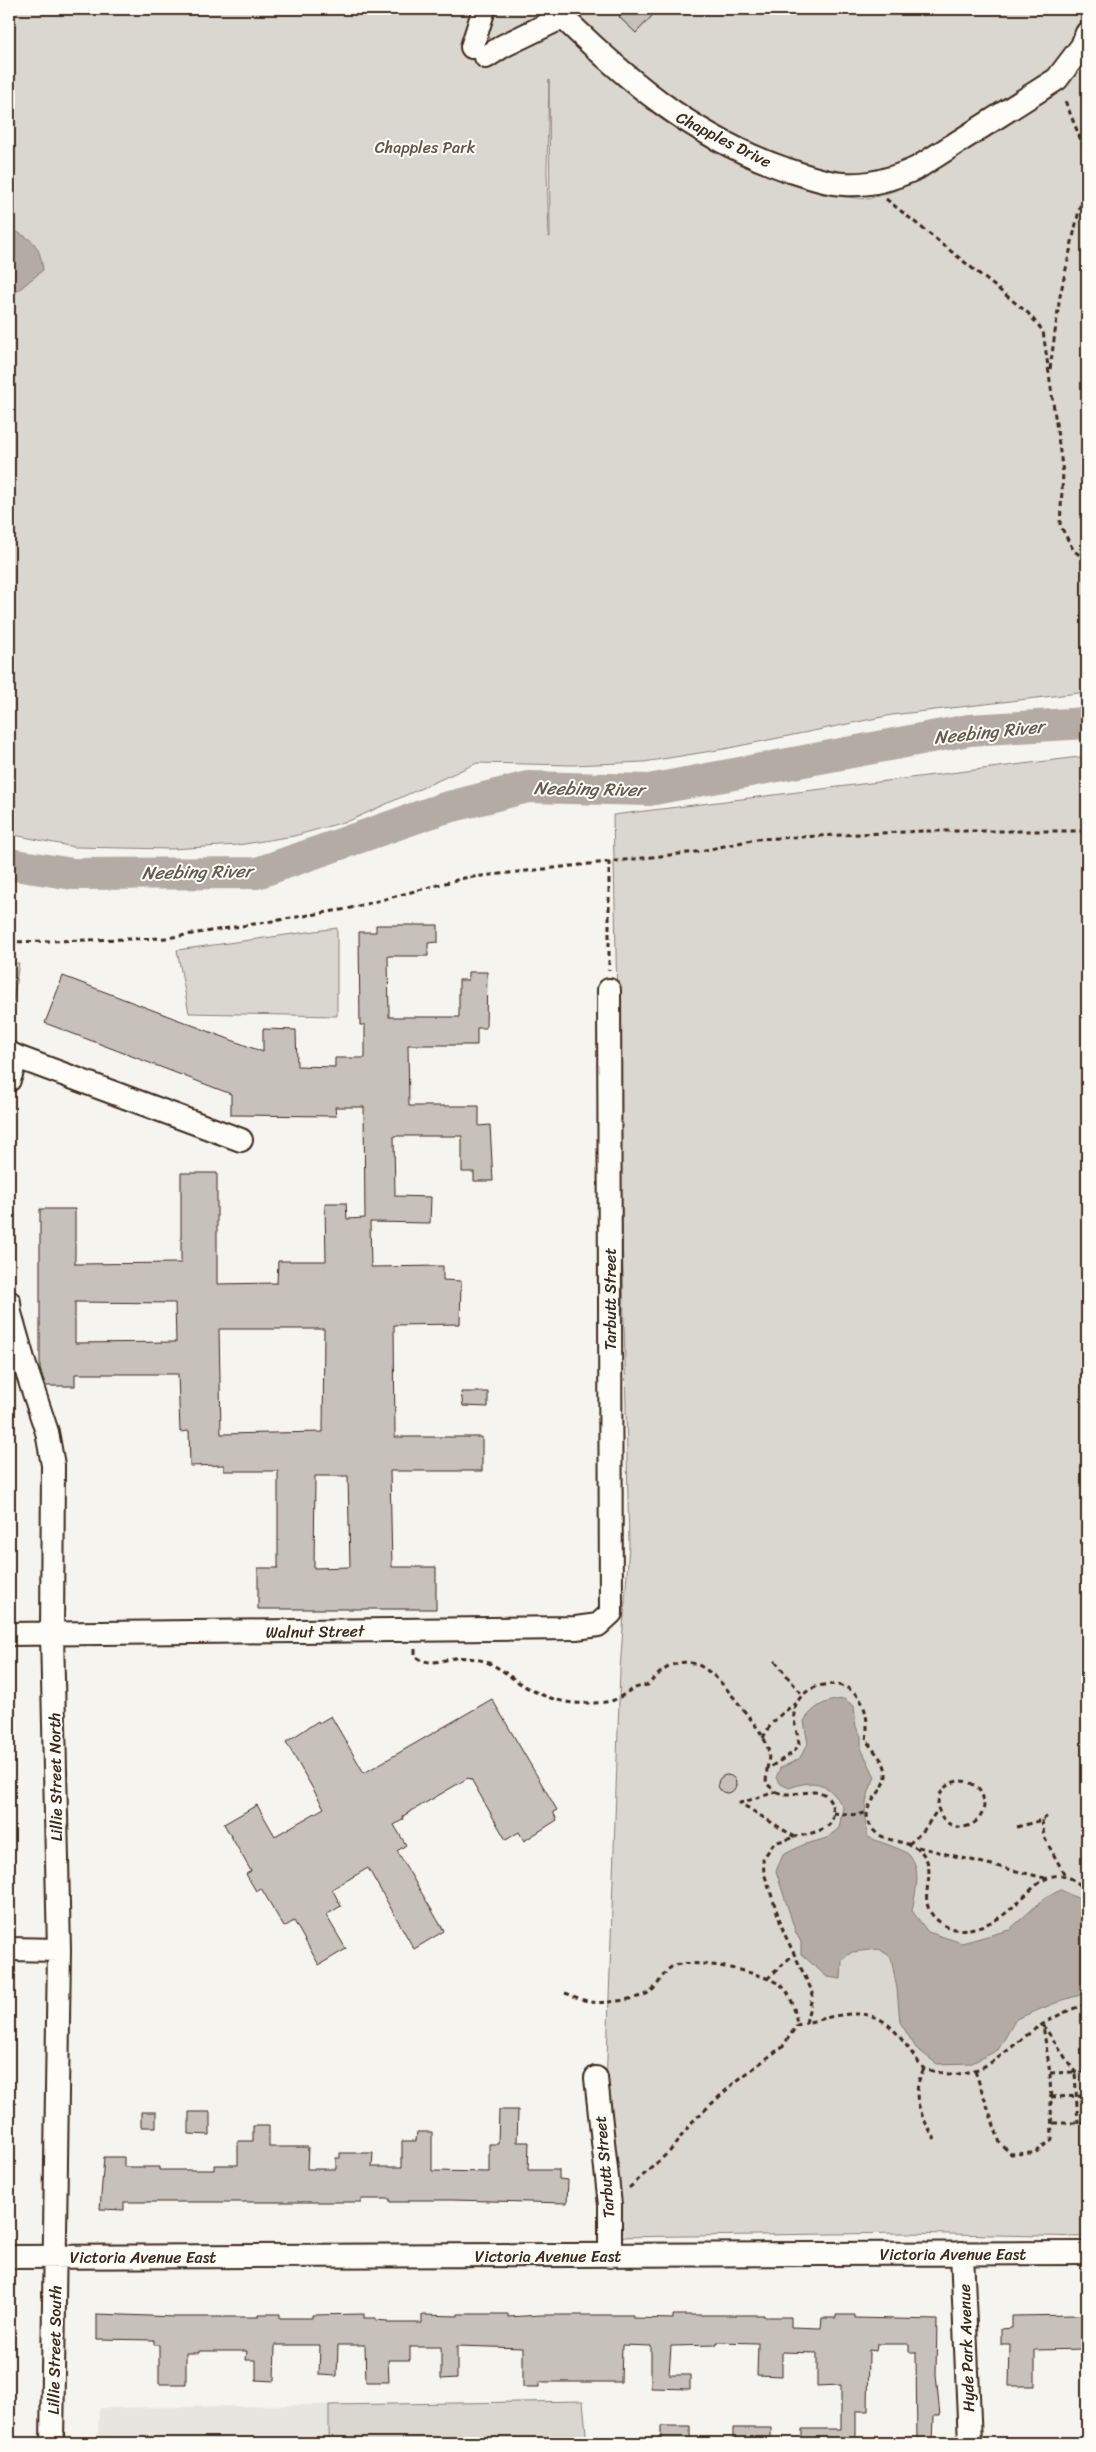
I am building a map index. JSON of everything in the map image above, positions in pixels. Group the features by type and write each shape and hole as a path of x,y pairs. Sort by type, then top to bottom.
{"street":[{"path":"484,9 479,52 503,46 558,13"},
{"name":"Chapples Drive","path":"558,13 617,69 669,111 758,159 813,178 843,184 874,183 895,178 917,168 1057,79 1082,46 1087,32"},
{"name":"Tarbutt Street","path":"609,990 611,1608"},
{"path":"9,1080 13,1055 241,1140"},
{"name":"Lillie Street North","path":"9,1302 10,1313 25,1366 47,1432 53,1465 52,1634 59,1950 56,2257"},
{"name":"Walnut Street","path":"9,1634 576,1628 598,1625 611,1614 611,1608"},
{"path":"9,1949 59,1950"},
{"name":"Tarbutt Street","path":"596,2078 610,2205 610,2256"},
{"name":"Hyde Park Avenue","path":"962,2253 970,2443"},
{"name":"Victoria Avenue East","path":"9,2257 1087,2253"},
{"name":"Lillie Street South","path":"52,2443 56,2257"}],"path":[{"path":"1050,375 1060,296 1084,188 1086,153 1057,79"},
{"path":"874,183 882,196 1028,313 1043,331 1063,473 1060,525 1074,550 1087,560"},
{"path":"9,942 167,938 347,909 464,878 696,852 757,839 923,831 1087,831"},
{"path":"609,861 609,990"},
{"path":"415,1630 415,1656 418,1658 433,1662 445,1662 455,1658 476,1659 507,1672 521,1684 543,1696 569,1702 585,1704 613,1701 632,1688 648,1685 654,1678 676,1663 697,1664 719,1678 769,1750 766,1783 776,1792 787,1796 818,1791 825,1794 833,1813 833,1820 829,1826 774,1843 763,1859 764,1873 784,1934 813,1993 806,2023"},
{"path":"775,1661 803,1696"},
{"path":"763,1739 773,1721 811,1689 827,1685 849,1688 857,1693 863,1706 868,1725 866,1740 882,1762 886,1773 881,1793 870,1804 867,1812 868,1820 881,1837 1045,1878 1066,1877 1077,1880 1087,1892"},
{"path":"767,1769 794,1752 799,1744 794,1714 796,1703"},
{"path":"908,1845 924,1830 938,1809 940,1795 944,1789 956,1782 970,1784 976,1787 984,1800 981,1816 970,1826 954,1826 942,1817 938,1809"},
{"path":"776,1792 740,1803 795,1837"},
{"path":"833,1813 858,1815 867,1812"},
{"path":"1017,1827 1042,1820 1050,1815"},
{"path":"1042,1820 1044,1838 1066,1877"},
{"path":"917,1847 927,1861 926,1905 929,1911 950,1929 975,1928 998,1918 1045,1878"},
{"path":"766,1979 795,1953"},
{"path":"565,1993 592,2002 629,1999 650,1992 672,1966 695,1962 710,1963 766,1979 782,1986 795,2006 797,2026"},
{"path":"610,2205 670,2151 693,2121 734,2083 782,2046 797,2026 839,2015 866,2015 884,2022 924,2069 956,2074 975,2071 1006,2054 1026,2036 1068,2009 1087,2004"},
{"path":"1043,2025 1075,2072 1078,2124"},
{"path":"975,2071 1000,2143 1011,2154 1035,2153 1052,2139 1053,2123 1050,2073 1043,2025"},
{"path":"924,2069 917,2081 915,2091 921,2111 935,2139"},
{"path":"1050,2073 1087,2072"},
{"path":"1051,2097 1087,2096"},
{"path":"1053,2123 1087,2123"}],"shaded area":[{"path":"9,228 34,243 39,253 43,270 16,292 9,290"},
{"path":"844,1699 854,1706 856,1727 861,1736 861,1748 875,1777 866,1807 865,1820 868,1837 895,1847 913,1859 917,1881 912,1911 928,1932 962,1943 1009,1930 1046,1897 1061,1890 1087,1903 1087,1993 1063,2000 1016,2019 998,2050 972,2063 937,2064 916,2048 900,2022 897,1989 891,1957 879,1949 852,1952 842,1960 841,1979 827,1977 801,1954 801,1942 796,1933 776,1871 783,1855 803,1845 827,1838 839,1828 843,1807 832,1792 821,1785 807,1783 789,1788 781,1784 776,1778 780,1768 799,1759 808,1744 804,1721 812,1711 821,1705"},
{"path":"583,2401 587,2443 98,2443 99,2408"}],"green space":[{"name":"Chapples Park","path":"9,9 1086,9 1071,42 1049,71 910,160 865,175 829,171 753,146 704,121 562,29 619,86 661,119 708,148 781,181 826,195 868,199 894,191 980,143 1079,69 1087,53 1087,692 892,715 724,749 644,762 573,765 477,763 351,820 294,836 238,845 171,849 74,847 9,834","holes":["549,80 550,237 547,171"]},
{"path":"1087,756 1087,2237 904,2233 614,2237 606,2088 620,1670 629,1545 613,815"},
{"path":"337,928 337,1016 189,1013 177,950"},
{"path":"19,963 9,1027 9,964"},
{"path":"583,2401 587,2443 329,2443 329,2405"}],"building":[{"path":"626,9 645,9 652,16 636,33 619,17"},
{"path":"376,925 438,925 438,942 428,943 428,956 388,956 389,1017 459,1017 459,980 468,980 468,972 487,972 486,1028 477,1028 477,1045 408,1045 409,1106 479,1106 479,1126 490,1125 493,1181 474,1181 474,1172 462,1172 462,1136 394,1136 395,1196 431,1197 430,1223 370,1222 371,1267 443,1266 443,1280 461,1281 460,1324 394,1325 395,1437 482,1437 482,1471 390,1471 392,1567 436,1567 436,1609 258,1609 258,1568 278,1568 278,1471 224,1471 224,1465 190,1466 189,1431 180,1432 178,1374 75,1374 75,1386 46,1386 40,1369 40,1209 75,1209 75,1264 181,1263 181,1173 217,1173 217,1284 277,1283 278,1261 326,1261 325,1203 346,1203 347,1219 365,1218 364,1107 335,1107 336,1116 231,1115 231,1094 45,1023 63,976 263,1052 263,1029 296,1030 297,1066 335,1067 335,1058 365,1058 365,1025 360,1025 359,932 376,932","holes":["75,1302 175,1303 176,1342 75,1343","219,1329 324,1329 323,1432 221,1434","315,1476 348,1476 350,1567 314,1568"]},
{"path":"461,1392 488,1392 488,1407 463,1406"},
{"path":"492,1699 557,1810 553,1812 557,1820 524,1841 519,1832 506,1840 471,1779 468,1778 403,1816 404,1819 394,1825 406,1845 397,1851 444,1931 414,1949 368,1868 332,1889 341,1906 326,1915 346,1949 319,1965 294,1921 284,1927 261,1888 256,1891 246,1874 251,1871 224,1824 257,1805 275,1836 324,1808 286,1742 318,1721 319,1723 331,1716 364,1773"},
{"path":"723,1775 731,1775 736,1780 734,1791 723,1793 718,1788 718,1780"},
{"path":"499,2110 518,2110 517,2142 529,2142 528,2170 559,2170 559,2179 568,2180 567,2203 452,2200 390,2202 390,2199 361,2199 361,2202 124,2202 124,2210 100,2209 104,2157 124,2157 124,2167 159,2167 159,2170 214,2170 214,2165 238,2165 238,2141 253,2141 253,2126 269,2126 269,2147 308,2147 307,2169 336,2169 336,2158 340,2158 340,2153 373,2153 372,2167 402,2167 402,2141 416,2141 417,2132 432,2132 432,2171 489,2172 489,2144 498,2144"},
{"path":"141,2112 156,2112 156,2127 141,2127"},
{"path":"189,2112 210,2112 210,2135 189,2134"},
{"path":"97,2314 175,2317 258,2317 258,2314 280,2314 280,2318 312,2318 312,2315 364,2314 364,2318 376,2318 376,2320 387,2321 387,2323 422,2323 422,2315 458,2316 458,2314 508,2314 508,2317 633,2315 633,2318 673,2319 673,2315 764,2315 764,2317 791,2317 791,2327 821,2328 822,2318 836,2318 836,2315 855,2315 855,2318 937,2320 936,2374 940,2416 934,2416 933,2443 917,2443 916,2352 909,2352 909,2344 877,2344 876,2351 869,2350 868,2411 856,2411 856,2443 802,2443 802,2429 841,2429 841,2385 817,2386 817,2353 782,2352 782,2376 757,2375 758,2343 717,2342 717,2345 671,2346 669,2375 690,2375 690,2389 651,2388 651,2346 622,2345 621,2382 539,2382 539,2387 523,2387 523,2348 457,2346 457,2378 441,2379 441,2347 410,2347 410,2360 388,2360 389,2382 366,2382 365,2345 338,2345 337,2376 319,2375 320,2345 275,2345 274,2381 256,2380 256,2360 246,2360 247,2351 199,2351 199,2353 186,2353 186,2384 159,2384 159,2345 154,2345 154,2340 97,2339"},
{"path":"1012,2316 1087,2316 1087,2349 1035,2350 1035,2386 1009,2386 1010,2344 1001,2344 1001,2329 1012,2328"},
{"path":"661,2426 690,2426 690,2443 661,2443"},
{"path":"733,2428 771,2428 771,2443 733,2443"}],"waterway":[{"name":"Neebing River","path":"9,864 73,874 257,873 441,809 528,787 649,790 969,730 1087,723"}]}
